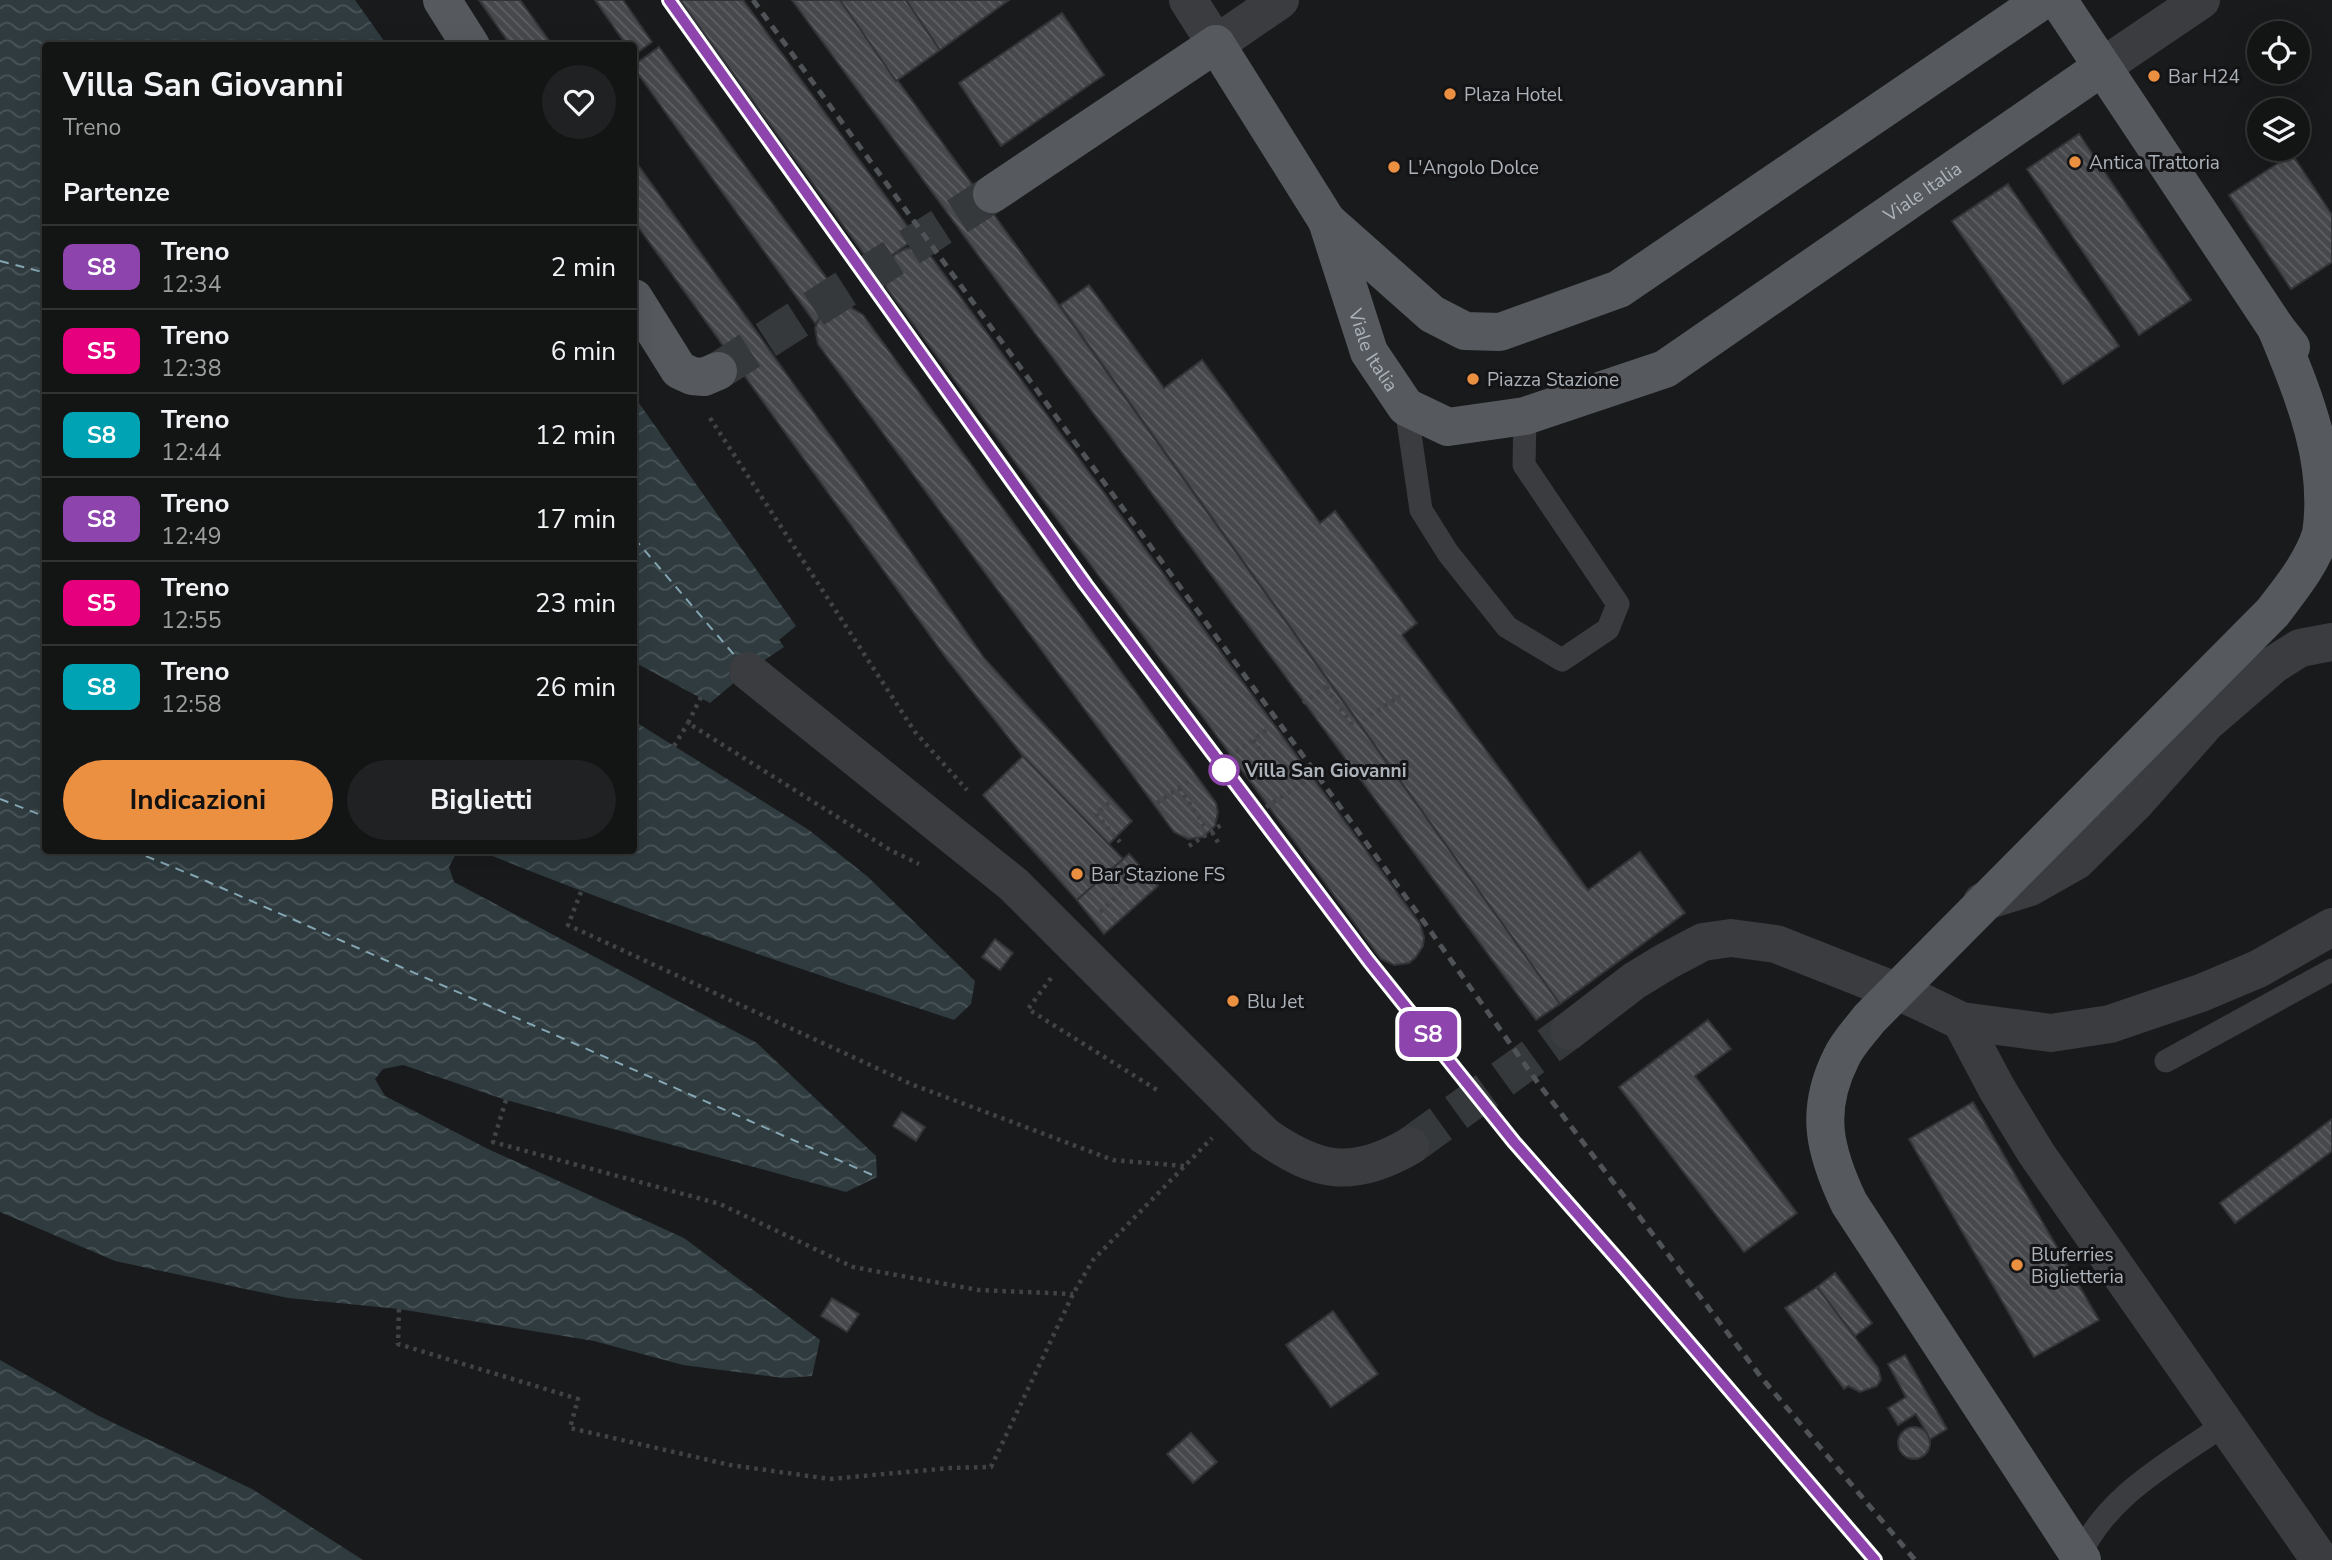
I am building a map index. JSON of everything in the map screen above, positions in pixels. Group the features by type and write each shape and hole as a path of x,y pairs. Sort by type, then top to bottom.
{"main road":[{"path":"442,0 468,42"},
{"path":"992,194 1216,44 1327,221 1432,314 1465,331 1500,332 1619,289 2043,0"},
{"path":"2059,0 2276,328 2332,397"},
{"name":"Viale Italia","path":"1327,221 1369,352 1406,407 1448,427 1525,416 1665,369 2102,67"},
{"path":"637,303 678,370 692,376 704,377 718,370"},
{"path":"2080,1560 1849,1203 1834,1171 1827,1146 1824,1117 1828,1090 1842,1056 1869,1018 2273,612 2300,576 2320,536 2328,503 2328,474 2323,443 2276,328"}],"street":[{"path":"1188,0 1216,44 1280,0"},
{"name":"Viale Italia","path":"2102,67 2201,0"},
{"path":"1982,902 2030,887 2076,860 2135,803 2207,722 2263,673 2300,648 2332,642"},
{"path":"748,671 1013,884 1073,947 1265,1136 1290,1153 1317,1164 1340,1168 1366,1167 1410,1146"},
{"path":"1569,1031 1633,981 1665,962 1703,942 1731,937 1776,944 1913,998 1961,1021 2051,1033 2110,1024 2213,988 2258,969 2332,927"},
{"path":"1961,1021 1997,1089 2036,1153 2320,1560"},
{"path":"2272,1491 2289,1560"}],"lane":[{"path":"1406,407 1421,510 1448,553 1507,627 1562,660 1608,629 1618,604 1524,465 1525,416"},
{"path":"2166,1061 2332,970"},
{"path":"2080,1560 2085,1544 2105,1514 2124,1496 2225,1423"}],"path":[{"path":"678,370 915,733 970,794"},
{"path":"1303,703 1328,685 1353,726"},
{"path":"1363,720 1400,696"},
{"path":"674,746 701,698"},
{"path":"688,723 890,850 919,864"},
{"path":"1229,757 1268,729"},
{"path":"1253,740 1280,777"},
{"path":"1157,803 1189,781"},
{"path":"1266,807 1292,794 1306,781"},
{"path":"1179,788 1220,846"},
{"path":"1110,803 1096,814 1120,842"},
{"path":"1189,846 1209,830 1221,825"},
{"path":"1098,914 1138,876"},
{"path":"581,892 568,925 898,1078 1113,1160 1185,1166"},
{"path":"1073,947 1028,1009 1164,1094"},
{"path":"1040,973 1049,982"},
{"path":"506,1100 493,1142 720,1204 853,1267 978,1290 1073,1294"},
{"path":"399,1309 398,1344 578,1399 570,1428 730,1465 830,1479 991,1467 1073,1294 1093,1260 1220,1129"}],"water":[{"path":"0,0 355,0 385,42 42,42 42,854 456,854 449,867 454,882 757,1043 876,1156 877,1177 846,1192 506,1100 403,1065 383,1069 375,1079 385,1096 488,1149 684,1238 820,1340 812,1376 784,1378 683,1365 594,1341 399,1309 288,1298 115,1261 0,1212"},
{"path":"637,400 796,626 779,640 784,647 748,671 710,703 637,664"},
{"path":"637,723 809,830 868,877 975,981 971,1004 954,1020 775,960 488,854 637,854"},
{"path":"0,1360 97,1415 252,1489 363,1560 0,1560"}],"building":[{"path":"479,0 520,0 550,42 508,42"},
{"path":"595,0 623,0 652,42 637,53 637,42 624,42"},
{"path":"680,0 743,0 916,238 874,268"},
{"path":"792,0 840,0 1560,1004 1536,1020"},
{"path":"840,0 906,0 940,50 896,81"},
{"path":"906,0 1009,0 940,50"},
{"path":"1062,13 1104,75 1001,146 959,83"},
{"path":"659,47 844,302 815,323 637,72 637,63"},
{"path":"2079,134 2191,300 2139,335 2027,169"},
{"path":"2281,161 2297,161 2332,215 2332,262 2291,289 2229,195"},
{"path":"637,163 984,658 1132,821 1109,844 1023,756 946,658 637,225"},
{"path":"2008,184 2119,346 2063,384 1952,221"},
{"path":"907,248 922,250 932,258 1420,924 1424,937 1423,946 1409,963 1394,965 1381,959 886,287 886,264 895,254"},
{"name":"Villa San Giovanni","path":"1089,285 1164,388 1202,360 1320,523 1335,511 1417,623 1402,635 1588,890 1640,852 1685,913 1560,1004 1060,305"},
{"path":"847,305 863,315 1216,803 1218,812 1215,826 1203,837 1188,839 1174,832 818,344 815,328 821,315 832,307"},
{"path":"1023,756 1123,859 1077,900 983,795"},
{"path":"1129,854 1158,886 1104,934 1077,900"},
{"path":"995,939 1013,953 1000,970 982,957"},
{"path":"1708,1020 1731,1049 1695,1076 1797,1213 1744,1252 1619,1087"},
{"path":"1973,1102 2099,1320 2034,1357 1909,1139"},
{"path":"902,1112 925,1127 916,1141 893,1126"},
{"path":"2332,1119 2332,1151 2235,1223 2220,1203"},
{"path":"1835,1273 1872,1323 1855,1336 1817,1287"},
{"path":"1817,1287 1878,1368 1881,1379 1877,1386 1860,1392 1848,1386 1844,1389 1785,1308"},
{"path":"832,1298 859,1314 847,1332 821,1316"},
{"path":"1333,1311 1378,1374 1331,1407 1286,1345"},
{"path":"1905,1355 1947,1429 1930,1439 1916,1414 1898,1425 1888,1408 1906,1397 1888,1364"},
{"path":"1914,1427 1925,1432 1930,1443 1925,1454 1914,1459 1903,1454 1898,1443 1903,1432"},
{"path":"1191,1433 1217,1462 1193,1483 1167,1454"}],"ferry route":[{"path":"0,261 42,272"},
{"path":"637,542 736,657"},
{"path":"0,799 42,815"},
{"path":"141,854 877,1177"}],"tunnel":[{"path":"718,371 992,194"},
{"path":"1410,1146 1569,1031"}],"railway":[{"path":"669,0 1086,585 1369,961 1514,1142 1625,1267 1875,1560"},
{"path":"753,0 1424,922 1538,1083 1761,1377 1915,1560"}],"train":[{"name":"S8","path":"669,0 1086,585 1369,961 1514,1142 1875,1560"}],"place":[{"name":"Bar H24","path":"2154,76"},
{"name":"Plaza Hotel","path":"1450,94"},
{"name":"Antica Trattoria","path":"2075,162"},
{"name":"L'Angolo Dolce","path":"1394,167"},
{"name":"Piazza Stazione","path":"1473,379"},
{"name":"Villa San Giovanni","path":"1224,770"},
{"name":"Bar Stazione FS","path":"1077,874"},
{"name":"Blu Jet","path":"1233,1001"},
{"name":"Bluferries Biglietteria","path":"2017,1265"}]}
